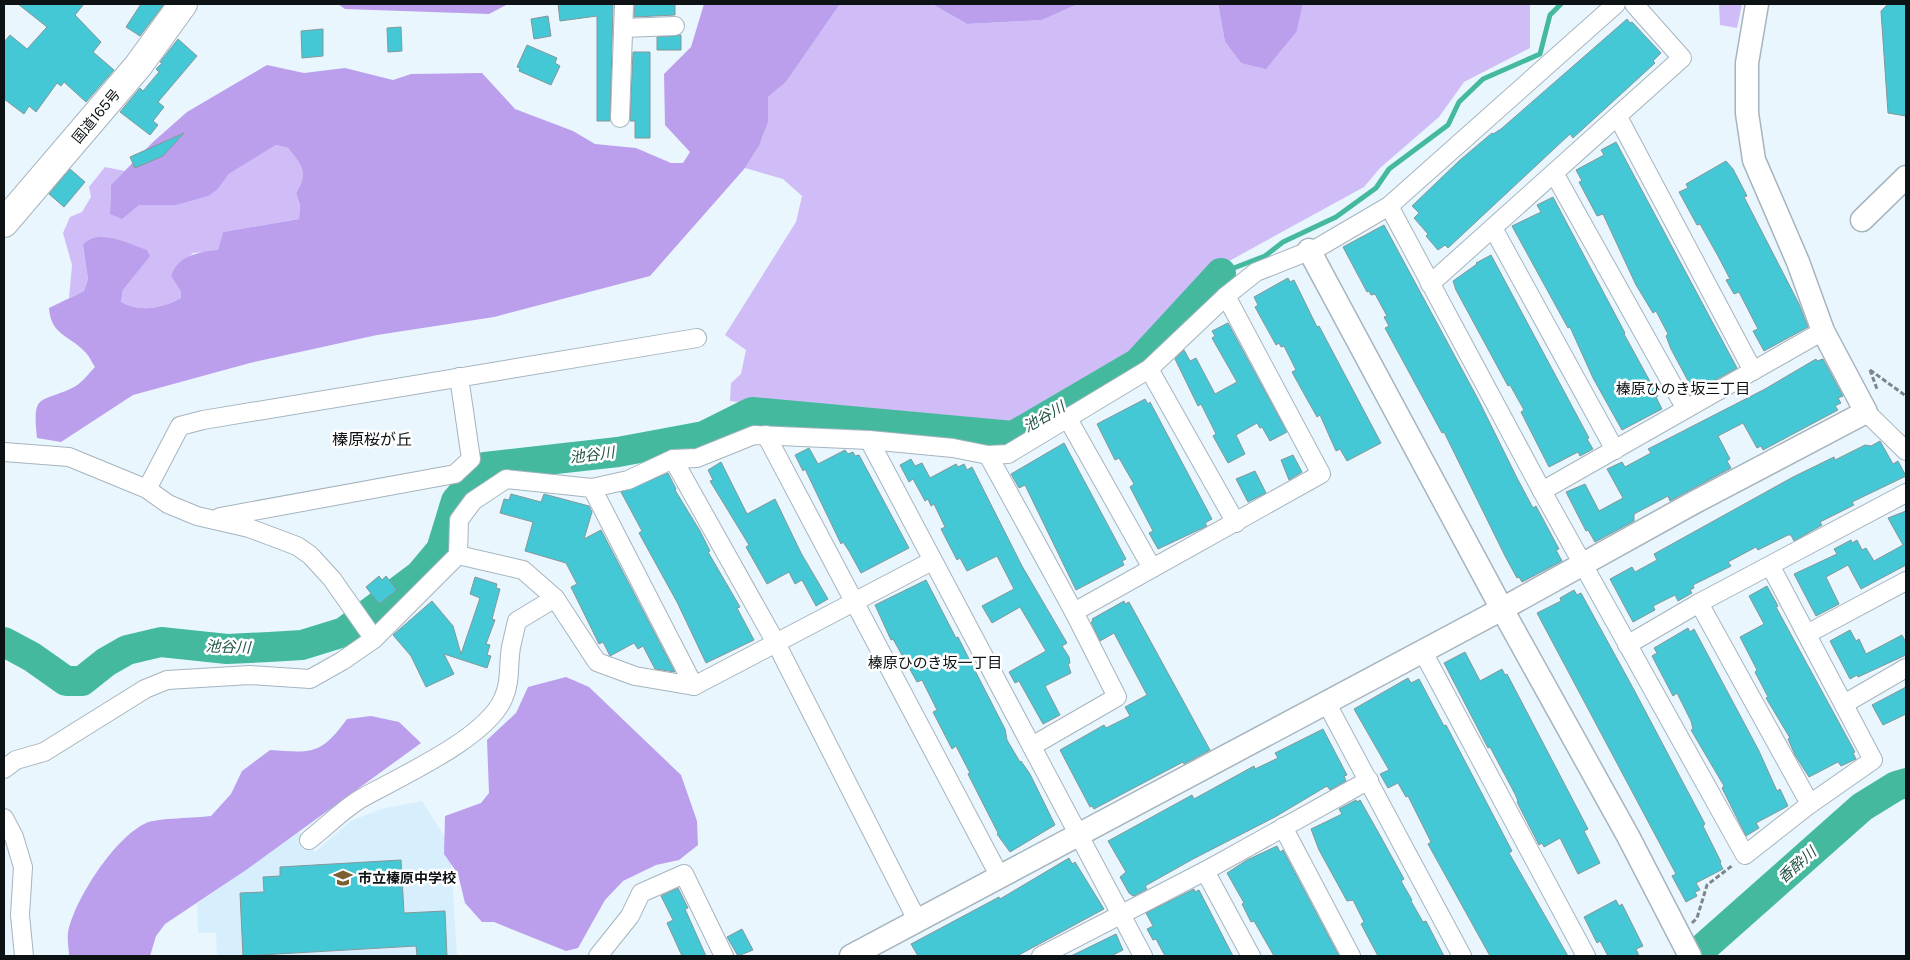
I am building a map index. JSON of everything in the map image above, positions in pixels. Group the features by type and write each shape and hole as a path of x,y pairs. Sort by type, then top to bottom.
{"highway":[{"name":"国道165号","path":"4,223 138,66 183,4"}],"street":[{"path":"620,118 624,4"},
{"path":"4,769 16,760 44,752 145,689 167,680 250,675 310,679 342,661 374,639 458,554 459,520 473,501 506,479 592,488 628,480 673,459 697,458 754,435 869,440 953,448 988,455 1008,454 1148,369 1226,296 1256,272 1309,250 1389,206 1616,4"},
{"path":"1430,284 1682,58 1634,4"},
{"path":"1757,4 1747,63 1747,113 1754,160 1798,262 1823,331 1866,412 1906,451"},
{"path":"624,28 675,26"},
{"path":"1618,117 1753,371"},
{"path":"1554,173 1686,409"},
{"path":"1862,220 1906,177"},
{"path":"1389,206 1542,491 1745,855 1810,804 1873,760 1771,567"},
{"path":"1492,228 1614,450"},
{"path":"1309,250 1690,956"},
{"path":"1074,612 1321,474 1226,296"},
{"path":"1542,491 1823,331"},
{"path":"147,488 166,448 180,426 203,420 697,338"},
{"path":"1148,369 1236,523"},
{"path":"214,518 455,474 471,459 459,377"},
{"path":"851,956 1327,704 1583,563 1866,412"},
{"path":"1068,419 1152,568"},
{"path":"766,436 856,602 1000,877"},
{"path":"869,440 1143,956"},
{"path":"4,452 69,457 147,488 168,504 197,516 214,518 297,546 310,555 332,579 374,639"},
{"path":"988,455 1074,612 1116,697 1032,746"},
{"path":"673,459 776,643 917,920"},
{"path":"592,488 694,686"},
{"path":"1627,644 1698,603 1771,567 1906,493"},
{"path":"458,554 523,570 555,598 597,662 635,676 694,686 932,561"},
{"path":"1807,634 1906,581"},
{"path":"308,840 361,798 391,784 467,737 491,718 502,701 509,685 511,648 517,621 555,598"},
{"path":"1698,603 1810,804"},
{"path":"1424,652 1586,956"},
{"path":"1844,704 1906,668"},
{"path":"1327,704 1462,956"},
{"path":"1041,956 1205,871 1369,780"},
{"path":"4,818 14,837 22,867 20,915 24,956"},
{"path":"1283,827 1351,956"},
{"path":"1205,871 1251,956"},
{"path":"598,956 630,916 642,893 684,874 724,956"}],"path":[{"path":"1870,370 1906,396"},
{"path":"1680,935 1697,918 1707,885 1745,855"}],"shaded area":[{"path":"338,4 508,4 489,14 345,9"},
{"path":"704,4 840,4 786,82 768,97 768,122 759,146 745,168 650,276 494,317 377,335 250,363 133,395 61,442 37,438 36,413 41,401 77,385 95,367 89,356 80,347 57,330 53,324 49,308 84,291 88,279 83,245 97,237 105,237 114,238 147,250 150,256 123,290 121,302 136,307 151,308 159,307 181,298 181,292 171,276 174,269 179,263 190,256 218,250 223,232 299,219 300,205 296,193 302,180 302,169 288,148 276,145 229,174 218,189 208,196 176,205 139,205 122,219 110,214 111,185 153,142 187,112 267,65 304,73 345,68 393,80 411,74 482,73 515,109 573,131 595,144 636,148 671,163 683,163 690,152 665,125 664,74 691,47"},
{"path":"840,4 932,4 967,24 1042,20 1078,4 1218,4 1225,42 1241,63 1297,31 1303,4 1530,4 1530,48 1464,82 1439,117 1380,168 1364,187 1211,271 1131,357 1008,427 983,430 730,401 731,383 741,374 746,350 725,335 796,222 802,196 783,179 745,168 763,135 767,118 768,97 786,82"},
{"path":"932,4 1078,4 1042,20 967,24"},
{"path":"1218,4 1303,4 1297,31 1266,69 1241,63 1225,42"},
{"path":"1719,4 1742,4 1737,28 1720,25"},
{"path":"276,145 288,148 302,169 302,180 296,193 300,205 299,219 223,232 218,251 193,253 171,276 181,292 181,298 159,307 151,308 136,307 121,302 123,290 149,256 83,245 88,279 84,291 69,298 72,265 63,233 70,217 82,212 91,197 89,187 105,167 125,171 111,185 110,213 139,205 176,205 218,189 229,174"},
{"path":"566,677 589,687 681,775 697,821 698,845 679,860 656,865 623,881 605,900 578,948 566,951 494,922 482,922 465,903 458,874 444,854 445,816 481,803 489,793 487,740 516,713 528,687"},
{"path":"371,716 399,722 421,743 246,870 165,924 156,936 150,956 69,956 68,933 78,904 109,855 134,830 152,821 211,816 231,794 242,771 270,750 306,751 314,749 330,739 347,719"},
{"name":"市立榛原中学校","path":"422,801 450,845 457,956 217,956 216,933 198,933 197,904 299,832 315,852 351,821 381,809"}],"building":[{"path":"18,4 84,4 75,15 101,42 93,52 114,70 86,102 64,82 61,86 57,83 36,112 29,106 24,114 4,99 4,42 10,35 27,49 47,27"},
{"path":"141,4 164,4 140,36 126,27"},
{"path":"558,4 613,4 610,121 597,121 597,16 560,21"},
{"path":"635,4 675,4 675,15 634,17"},
{"path":"1888,4 1906,4 1906,116 1888,113 1881,11"},
{"path":"548,16 551,36 534,39 531,19"},
{"path":"1627,19 1661,53 1653,61 1655,63 1573,138 1570,134 1448,248 1445,245 1438,250 1426,236 1428,234 1414,218 1419,213 1412,206 1460,160 1492,133 1501,129"},
{"path":"401,27 402,51 388,52 387,28"},
{"path":"323,29 323,56 302,58 301,31"},
{"path":"681,35 681,50 657,50 657,37"},
{"path":"178,39 197,56 158,102 164,107 153,121 158,125 150,135 120,112 140,88 143,91 159,72 156,69 162,63 160,62"},
{"path":"527,45 557,58 555,63 560,66 551,85 519,71 520,68 517,67"},
{"path":"633,52 650,52 650,138 635,138 635,121 630,121"},
{"path":"184,133 163,156 135,168 130,157"},
{"path":"1616,142 1737,368 1694,392 1671,349 1666,336 1668,334 1656,311 1653,313 1636,285 1603,214 1597,216 1579,182 1582,181 1576,170 1604,155 1601,150"},
{"path":"1726,161 1733,169 1747,196 1744,197 1799,304 1808,327 1764,351 1753,331 1758,329 1739,292 1734,294 1726,280 1730,279 1718,256 1700,224 1697,225 1679,192 1688,188 1686,184"},
{"path":"70,169 85,182 64,207 49,194"},
{"path":"1553,197 1658,396 1656,397 1662,409 1622,430 1593,378 1570,327 1568,328 1512,226 1541,212 1537,205"},
{"path":"1384,225 1478,399 1533,508 1536,506 1559,549 1556,550 1562,561 1522,582 1519,577 1517,578 1505,556 1444,432 1442,433 1385,328 1389,326 1384,317 1387,316 1375,294 1371,295 1369,291 1367,292 1343,247"},
{"path":"1491,255 1589,438 1587,439 1593,449 1580,456 1578,452 1549,467 1521,412 1524,410 1510,385 1508,386 1456,290 1453,281 1476,263"},
{"path":"1288,278 1290,282 1294,280 1317,327 1319,326 1381,443 1347,461 1340,449 1336,451 1320,415 1317,417 1292,372 1296,370 1284,346 1281,347 1279,343 1276,345 1255,307 1258,305 1254,297"},
{"path":"1228,323 1287,432 1270,441 1262,427 1260,428 1257,423 1236,435 1245,454 1228,463 1213,436 1216,434 1201,404 1198,406 1175,359 1184,350 1190,361 1196,358 1215,394 1237,382 1212,338 1215,336 1212,331"},
{"path":"1816,359 1817,361 1823,359 1843,396 1838,398 1841,403 1835,406 1838,410 1763,450 1761,446 1757,448 1743,423 1718,436 1730,459 1727,461 1731,468 1670,501 1668,496 1634,514 1634,521 1595,542 1588,530 1586,531 1566,492 1585,484 1599,511 1623,498 1607,469 1622,462 1625,467 1651,453 1648,449 1765,389"},
{"path":"1145,399 1148,404 1150,402 1212,519 1205,523 1207,526 1158,549 1149,533 1153,531 1130,487 1134,484 1119,458 1115,460 1097,424"},
{"path":"1880,441 1893,464 1898,461 1906,476 1852,502 1854,505 1820,522 1822,525 1794,541 1791,535 1788,535 1758,550 1756,547 1728,562 1731,566 1693,585 1694,588 1690,590 1692,593 1678,601 1675,595 1653,606 1655,610 1633,622 1610,579 1632,567 1635,572 1657,560 1654,554 1793,477 1834,457 1835,460 1865,445 1871,446"},
{"path":"1064,443 1126,559 1122,561 1124,565 1076,590 1025,485 1019,488 1011,474"},
{"path":"809,448 818,464 845,450 848,454 853,452 855,456 859,455 909,548 861,573 843,542 841,544 805,469 803,471 795,455"},
{"path":"1293,455 1302,472 1289,480 1281,460"},
{"path":"911,459 915,466 922,463 930,478 956,464 958,467 964,464 967,470 972,467 1022,566 1067,643 1062,646 1069,657 1070,663 1068,664 1071,673 1045,686 1060,715 1043,724 1019,681 1015,683 1009,672 1046,651 1020,607 992,623 982,606 1014,589 997,556 967,571 960,558 957,560 941,529 945,527 934,504 931,506 928,499 925,501 913,479 909,482 900,465"},
{"path":"721,462 747,514 775,499 801,553 828,599 816,606 802,580 795,584 789,572 767,584 746,547 749,545 710,481 713,480 708,470"},
{"path":"1255,471 1266,493 1248,502 1236,479"},
{"path":"668,473 675,490 700,531 710,551 708,552 740,607 737,608 754,640 706,663 677,602 639,533 642,531 621,492"},
{"path":"511,494 541,502 544,494 589,506 592,512 584,539 601,530 675,672 655,669 643,646 638,649 634,643 610,656 603,642 599,644 571,587 577,584 566,563 525,551 533,522 500,513 504,499 509,500"},
{"path":"1906,511 1906,565 1861,589 1848,565 1826,577 1839,604 1816,616 1794,574 1837,554 1834,549 1851,540 1852,543 1857,540 1862,550 1866,548 1874,561 1903,545 1888,518"},
{"path":"379,576 382,580 386,576 397,590 379,604 366,587"},
{"path":"475,577 497,584 496,588 500,589 492,619 495,620 486,644 490,645 487,655 491,656 487,668 444,654 454,674 426,687 411,656 393,635 432,601 453,626 461,654 480,598 470,594"},
{"path":"926,580 956,638 958,637 1005,729 1007,740 1020,762 1030,774 1055,825 1010,852 997,834 956,746 952,749 933,712 937,710 922,680 917,682 893,639 891,640 875,605"},
{"path":"1767,586 1778,606 1776,607 1855,752 1853,753 1856,759 1841,766 1838,762 1809,777 1795,755 1788,739 1790,738 1766,698 1768,697 1755,672 1757,670 1740,637 1764,624 1749,596"},
{"path":"1574,590 1577,595 1581,593 1633,688 1705,824 1703,826 1721,862 1723,869 1696,883 1700,890 1695,892 1697,896 1686,902 1672,876 1676,874 1537,613 1561,601 1560,598"},
{"path":"1124,601 1125,604 1129,602 1210,750 1184,764 1183,762 1094,809 1092,806 1090,807 1060,750 1104,725 1106,728 1130,716 1125,707 1147,695 1114,633 1100,641 1091,622 1093,621 1092,619"},
{"path":"1688,628 1690,632 1694,629 1759,751 1777,791 1780,789 1788,806 1756,823 1759,828 1746,836 1722,788 1724,786 1691,730 1693,729 1691,721 1677,693 1673,696 1652,656 1657,653 1654,648"},
{"path":"1850,630 1856,641 1859,639 1866,654 1902,635 1906,643 1906,655 1850,679 1830,641"},
{"path":"1465,652 1480,681 1502,669 1505,675 1507,674 1588,829 1584,831 1600,863 1578,874 1560,838 1544,847 1542,843 1539,845 1517,802 1515,794 1490,747 1488,748 1444,663"},
{"path":"1408,678 1411,683 1419,679 1444,726 1446,725 1512,851 1509,853 1568,956 1490,956 1428,844 1431,842 1408,796 1406,797 1398,783 1388,788 1380,774 1389,770 1354,709"},
{"path":"1906,687 1906,714 1883,725 1872,705"},
{"path":"1323,729 1347,775 1344,776 1346,781 1330,790 1327,786 1275,817 1145,886 1147,889 1136,895 1133,896 1129,893 1120,877 1126,872 1108,841 1192,795 1194,799 1254,766 1255,769 1278,758 1275,753"},
{"path":"1356,800 1357,802 1360,800 1377,830 1404,879 1401,881 1411,901 1423,922 1426,921 1444,956 1378,956 1361,924 1364,922 1353,900 1347,901 1319,850 1311,829 1342,814 1339,809"},
{"path":"1277,846 1280,852 1283,850 1339,956 1274,956 1254,921 1251,922 1242,904 1244,903 1227,873 1247,860"},
{"path":"1069,858 1072,864 1075,862 1104,909 1017,956 918,956 911,944 999,897 1000,899"},
{"path":"401,860 404,913 445,911 447,956 417,956 416,946 243,956 240,893 264,892 263,877 280,876 280,867"},
{"path":"678,888 688,908 685,909 706,956 682,956 667,923 673,920 661,896"},
{"path":"1194,889 1195,892 1199,890 1233,956 1165,956 1156,939 1153,940 1147,929 1153,926 1146,913"},
{"path":"1616,900 1619,906 1622,904 1643,946 1636,949 1639,956 1608,956 1600,941 1597,943 1584,917"},
{"path":"742,929 753,950 738,956 727,937"},
{"path":"1116,934 1123,950 1111,956 1071,956"}],"waterway":[{"path":"1221,273 1265,256 1283,242 1336,217 1376,188 1389,169 1448,125 1459,102 1483,79 1540,54 1550,15 1561,4"},
{"name":"池谷川","path":"4,642 32,657 66,681 82,681 106,662 127,650 161,642 227,649 302,645 344,632 420,575 441,550 456,501 485,467 618,452 704,436 752,412 1013,436 1138,363 1221,273"},
{"name":"香酔川","path":"1694,956 1862,807 1896,786 1906,783"}],"place":[{"name":"市立榛原中学校","path":"343,878"}],"district":[{"name":"榛原ひのき坂三丁目","path":"1683,389"},
{"name":"榛原桜が丘","path":"372,439"},
{"name":"榛原ひのき坂一丁目","path":"935,663"}]}
